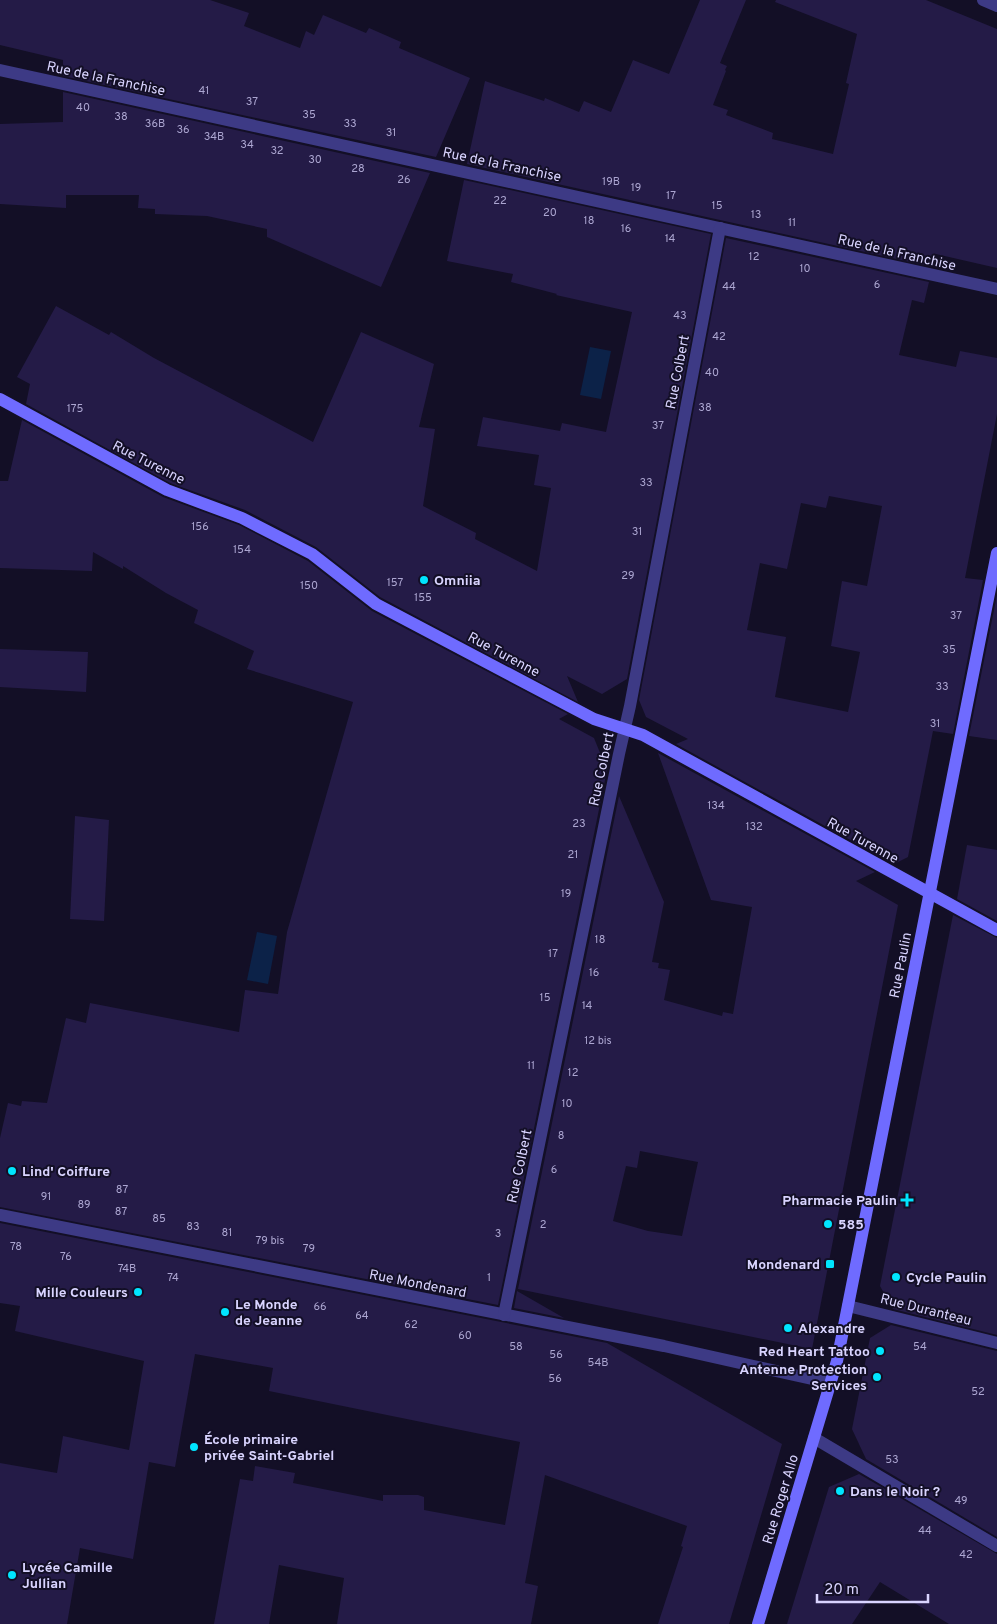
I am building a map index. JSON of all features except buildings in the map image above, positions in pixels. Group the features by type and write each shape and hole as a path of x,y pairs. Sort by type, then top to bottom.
{"street":[{"path":"983,0 997,6"},
{"name":"Rue de la Franchise","path":"0,70 997,289"},
{"name":"Rue Colbert","path":"504,1315 634,686 720,228"},
{"name":"Rue Turenne","path":"0,399 167,490 242,518 312,554 376,604 594,719 643,735 997,930"},
{"name":"Rue Paulin","path":"830,1382 837,1361 997,553"},
{"name":"Rue Mondenard","path":"0,1215 664,1346 830,1382"},
{"name":"Rue Duranteau","path":"848,1306 997,1342"},
{"name":"Rue Roger Allo","path":"758,1624 830,1382"},
{"path":"814,1438 997,1546"}],"water":[{"path":"590,347 611,351 601,399 580,395"},
{"path":"257,932 277,936 268,984 247,980"}],"place":[{"name":"Omniia","path":"424,580"},
{"name":"Lind' Coiffure","path":"12,1171"},
{"name":"Pharmacie Paulin","path":"907,1200"},
{"name":"585","path":"828,1224"},
{"name":"Mondenard","path":"830,1264"},
{"name":"Cycle Paulin","path":"896,1277"},
{"name":"Mille Couleurs","path":"138,1292"},
{"name":"Le Monde de Jeanne","path":"225,1312"},
{"name":"Alexandre","path":"788,1328"},
{"name":"Red Heart Tattoo","path":"880,1351"},
{"name":"Antenne Protection Services","path":"877,1377"},
{"name":"École primaire privée Saint-Gabriel","path":"194,1447"},
{"name":"Dans le Noir ?","path":"840,1491"},
{"name":"Lycée Camille Jullian","path":"12,1575"}]}
